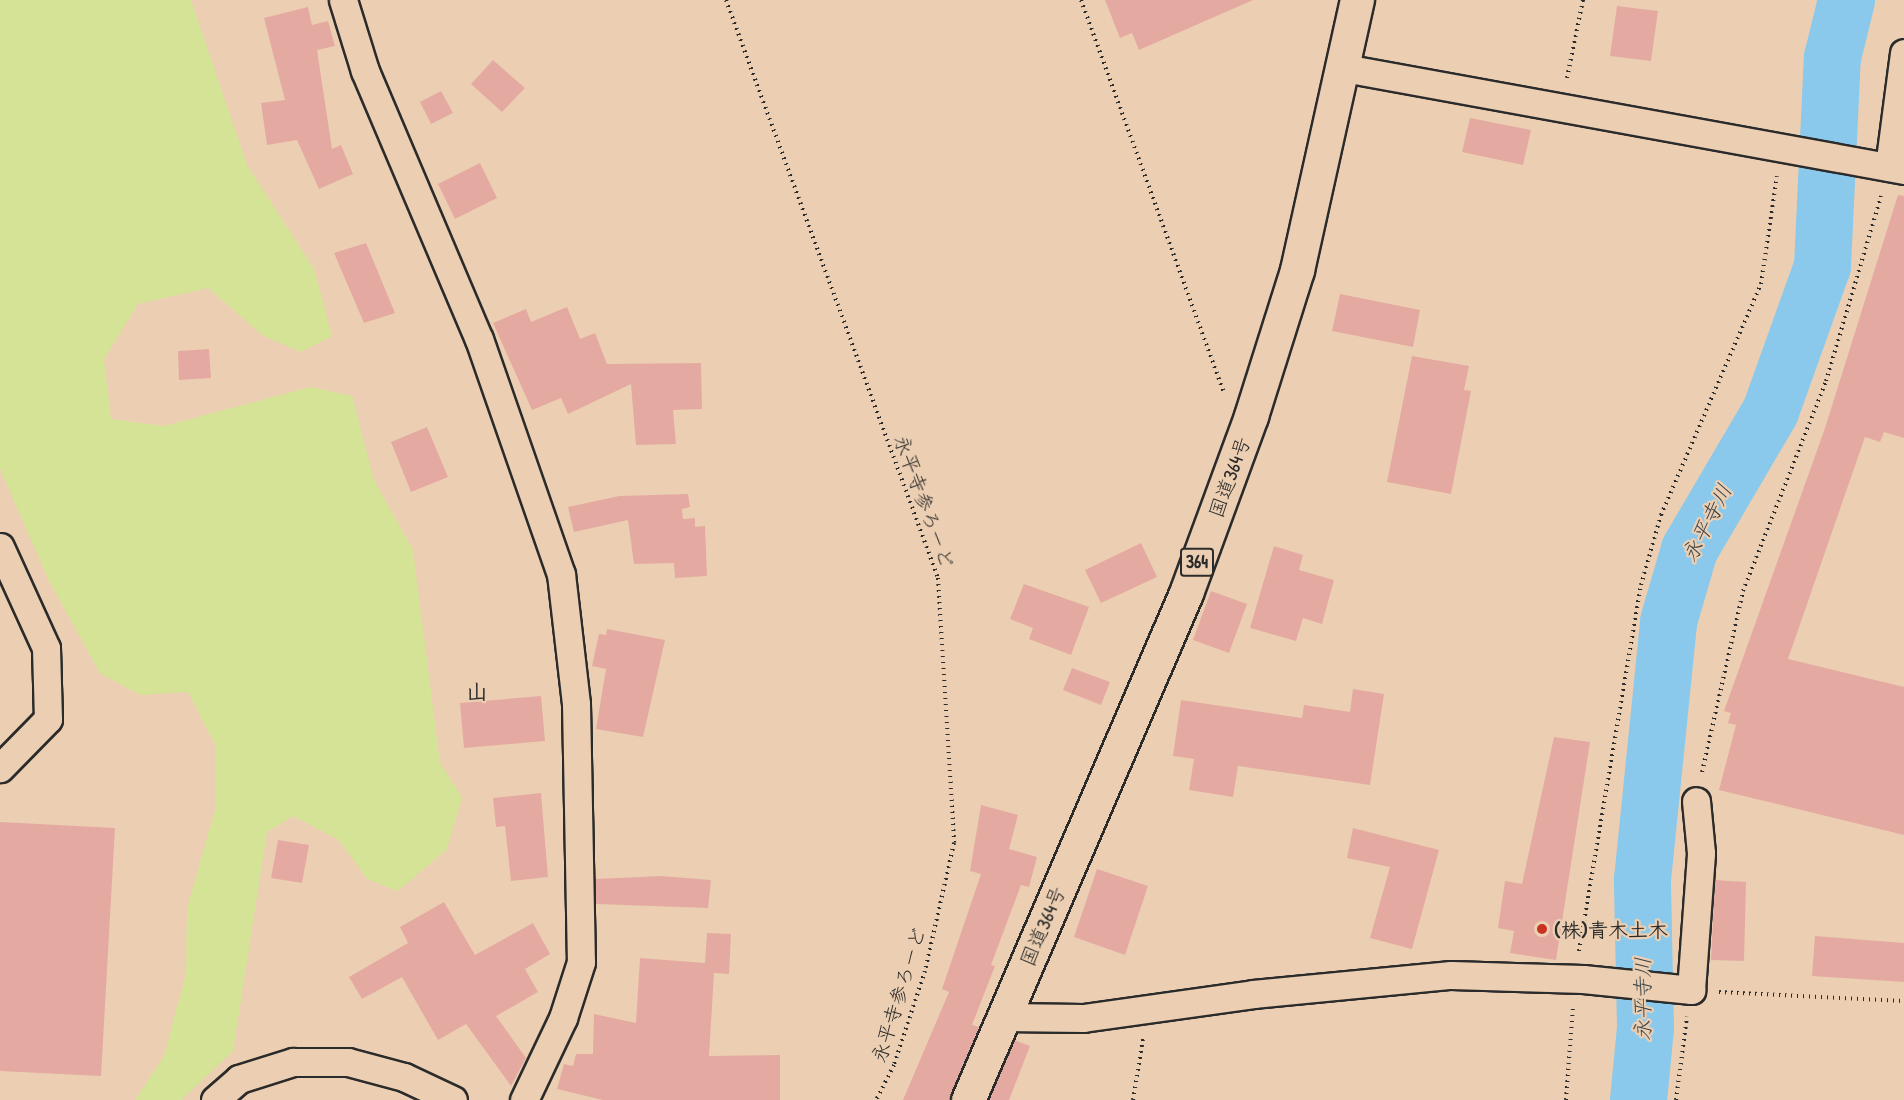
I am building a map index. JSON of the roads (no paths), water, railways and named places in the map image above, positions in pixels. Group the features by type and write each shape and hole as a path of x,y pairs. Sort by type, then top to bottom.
{"highway":[{"name":"国道364号","path":"968,1100 1186,593 1251,416 1297,270 1344,68 1357,0"}],"street":[{"path":"343,0 369,81 483,350 561,574 576,704 581,962 563,1018 524,1100"},
{"path":"1344,68 1887,166 1904,53"},
{"path":"0,547 46,648 48,719 0,768"},
{"path":"1004,1017 1083,1018 1451,975 1579,979 1684,989 1701,853 1696,801"},
{"path":"215,1100 239,1079 293,1062 348,1062 404,1077 453,1100"}],"waterway":[{"name":"永平寺川","path":"1638,1100 1645,1027 1642,879 1668,621 1689,549 1770,411 1822,266 1832,57 1846,0"}],"place":[{"name":"(株)青木土木","path":"1542,929"}],"district":[{"name":"山","path":"477,692"}]}
